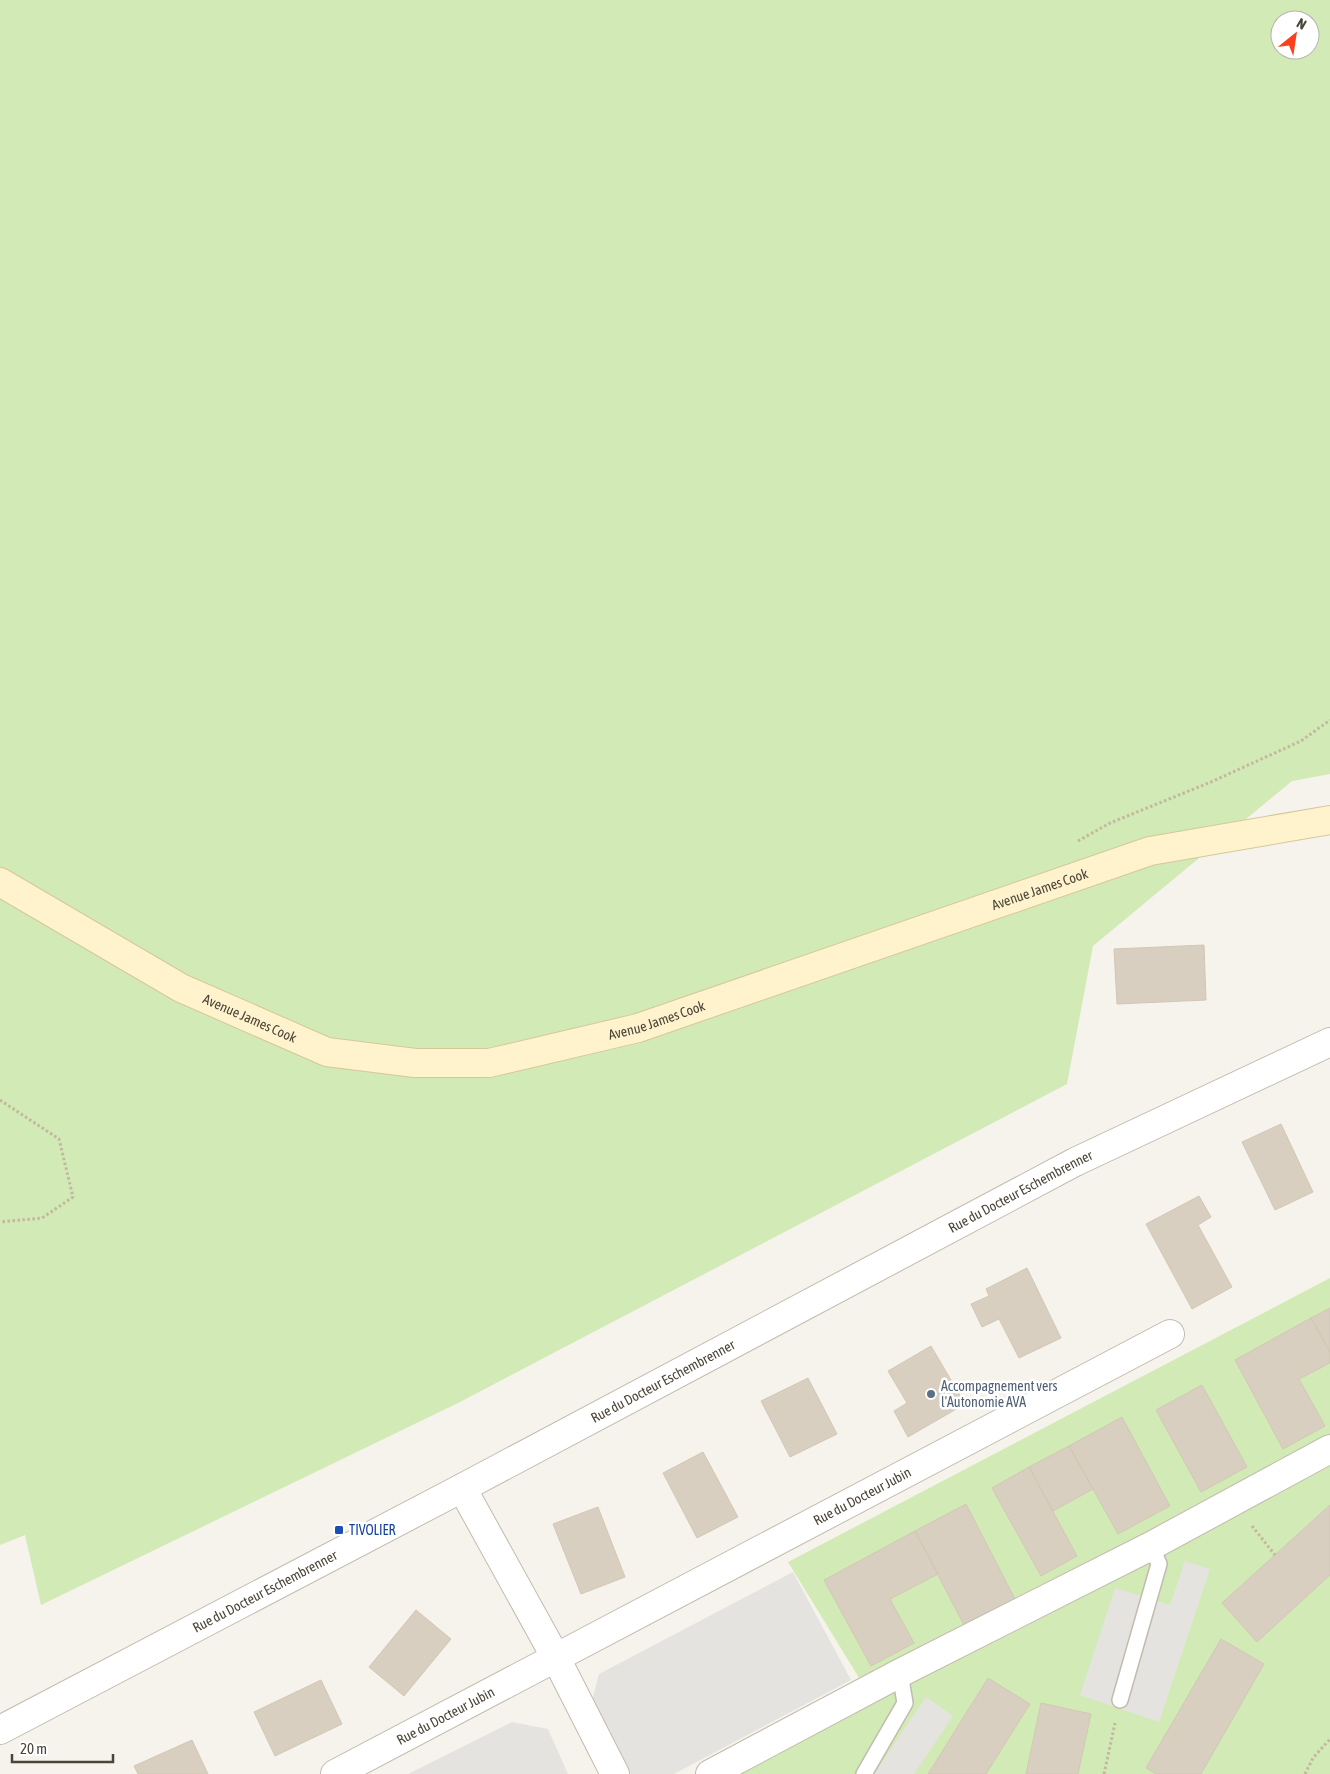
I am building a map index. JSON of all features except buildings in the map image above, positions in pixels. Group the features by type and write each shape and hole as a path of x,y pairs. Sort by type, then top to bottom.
{"main road":[{"name":"Avenue James Cook","path":"0,882 181,988 327,1052 415,1063 489,1063 638,1028 1150,851 1330,820"}],"street":[{"name":"Rue du Docteur Eschembrenner","path":"0,1730 462,1488 1075,1162 1330,1042"},
{"name":"Rue du Docteur Jubin","path":"335,1774 1170,1334"},
{"path":"710,1774 900,1673 1151,1546 1330,1449"},
{"path":"462,1488 556,1658 615,1774"}],"lane":[{"path":"1120,1700 1159,1564 1151,1546"},
{"path":"864,1774 905,1703 900,1673"}],"path":[{"path":"1069,845 1110,823 1211,782 1301,741 1330,720"},
{"path":"0,1100 59,1139 73,1197 42,1218 0,1222"},
{"path":"1104,1774 1120,1700"},
{"path":"1305,1774 1313,1758 1330,1740"}],"green space":[{"path":"0,0 1330,0 1330,774 1292,781 1093,946 1067,1084 458,1403 41,1605 25,1535 0,1545"},
{"path":"1330,1278 1330,1774 699,1774 872,1699 788,1562"}],"shaded area":[{"path":"1185,1561 1210,1569 1159,1722 1080,1695 1115,1588 1170,1605"},
{"path":"793,1572 851,1680 674,1774 631,1774 592,1701 599,1674"},
{"path":"926,1697 953,1716 914,1774 874,1774"},
{"path":"512,1722 548,1729 568,1774 408,1774"}],"place":[{"name":"Accompagnement vers l'Autonomie AVA","path":"931,1394"},
{"name":"TIVOLIER","path":"339,1530"}]}
